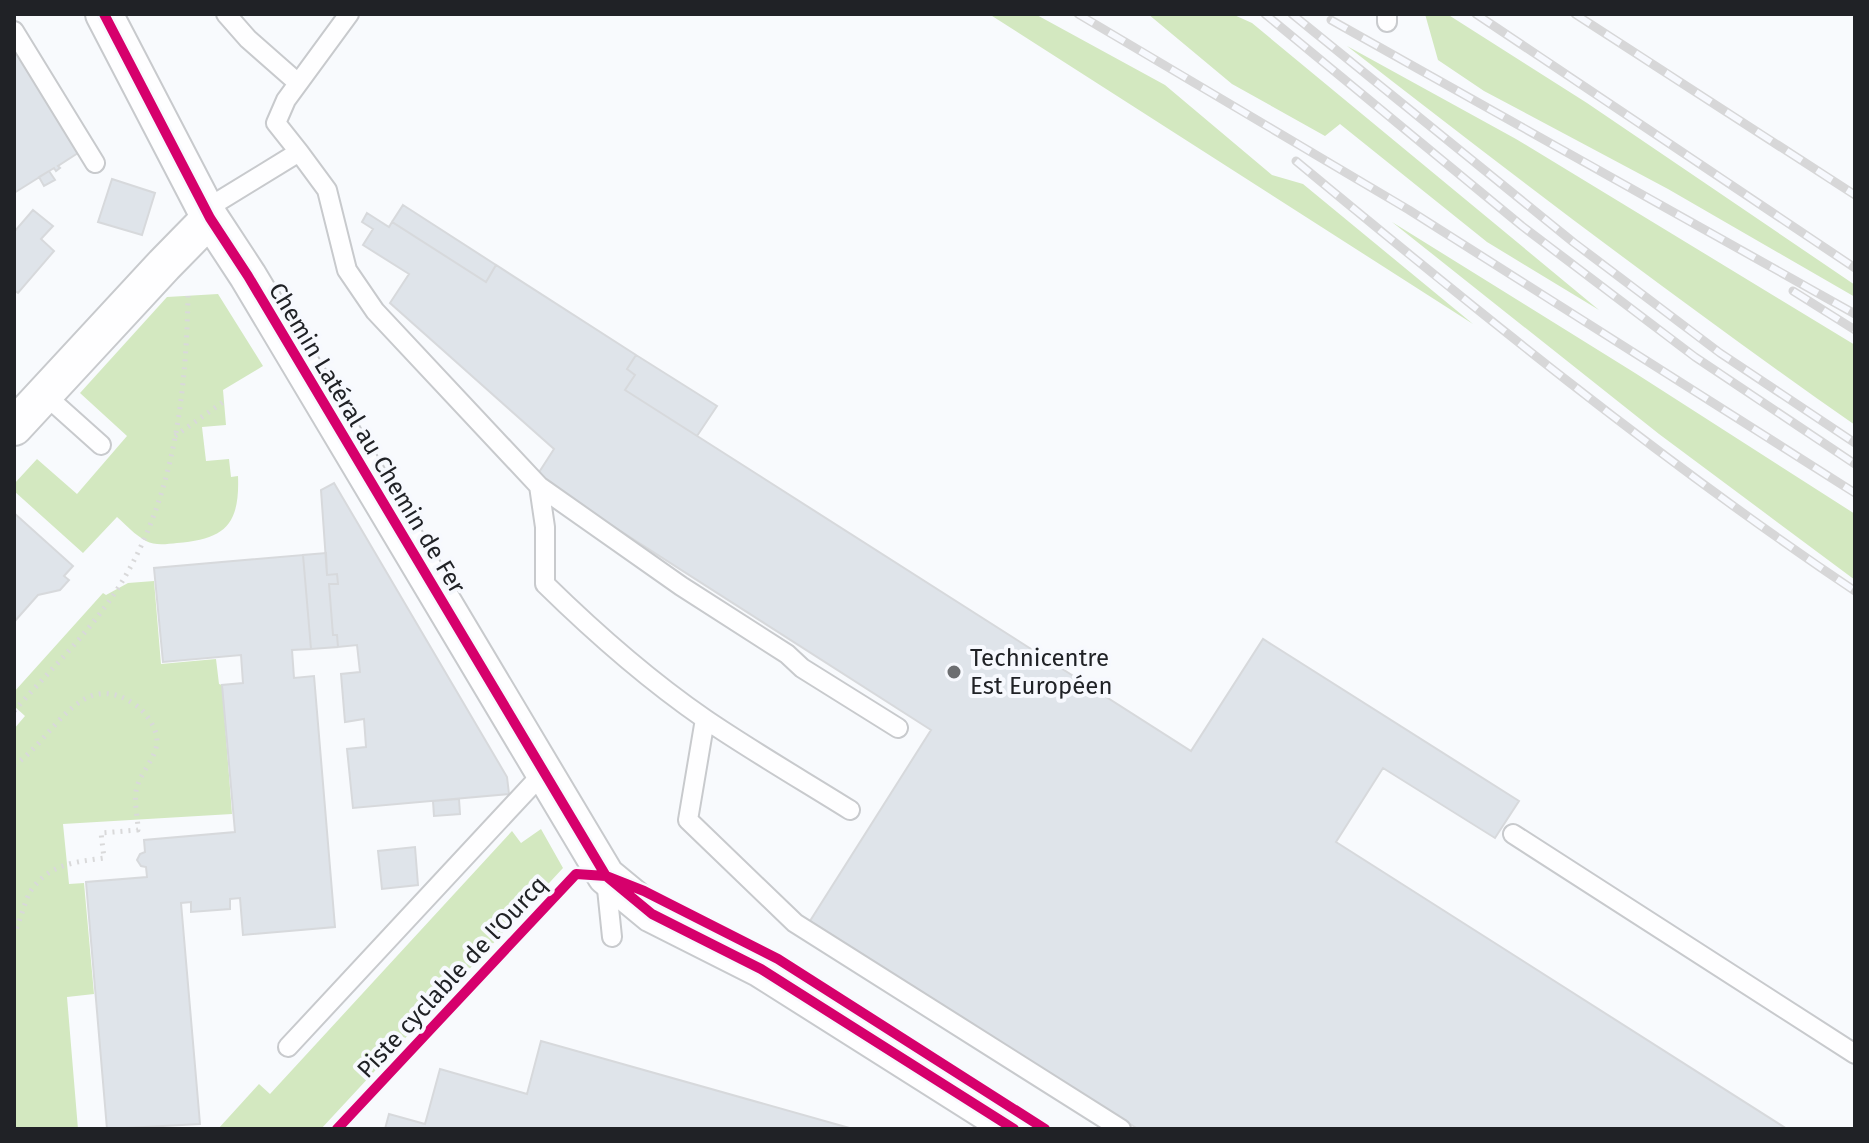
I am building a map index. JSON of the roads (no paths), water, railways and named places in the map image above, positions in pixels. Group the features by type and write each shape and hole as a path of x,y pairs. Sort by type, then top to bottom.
{"street":[{"name":"Chemin Latéral au Chemin de Fer","path":"104,14 208,214 606,876 652,914 761,969 1014,1129"},
{"path":"23,413 164,265 208,214"}],"lane":[{"path":"226,14 248,39 298,83"},
{"path":"349,14 286,100 276,123 327,190 347,270 375,311 539,486 681,586 787,654 802,668 898,728"},
{"path":"14,31 95,163"},
{"path":"208,214 299,152"},
{"path":"23,413 101,445"},
{"path":"539,486 545,527 545,584 632,663 705,719 850,810"},
{"path":"705,719 688,820 795,923 1121,1129"},
{"path":"288,1047 543,773"},
{"path":"1513,834 1855,1054"},
{"path":"606,876 612,937"}],"railway":[{"path":"1078,14 1409,210 1855,493"},
{"path":"1265,14 1522,226 1695,357 1855,464"},
{"path":"1292,14 1573,242 1720,353 1855,443"},
{"path":"1476,14 1855,268"},
{"path":"1575,14 1855,195"},
{"path":"1331,20 1855,314"},
{"path":"1296,161 1640,437 1855,591"},
{"path":"1793,291 1855,330"}],"place":[{"name":"Technicentre Est Européen","path":"954,672"}]}
